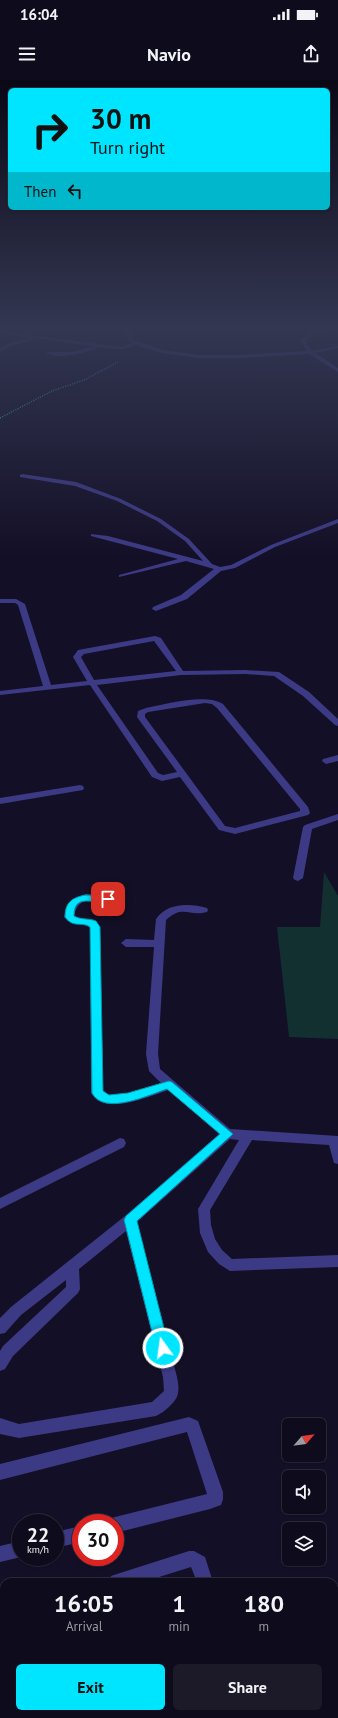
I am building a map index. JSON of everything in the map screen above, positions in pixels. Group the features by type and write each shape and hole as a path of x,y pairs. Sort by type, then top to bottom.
{"street":[{"path":"22,476 76,484 120,500 159,520 187,540 210,565"},
{"path":"156,609 184,597 219,569 233,567 272,546 338,521"},
{"path":"93,535 120,540 184,560 210,565 219,569"},
{"path":"122,576 184,560"},
{"path":"0,601 16,601 21,604 48,688"},
{"path":"182,673 158,640 151,638 81,652 77,657 92,683 155,775 162,778 182,774"},
{"path":"0,693 182,673 245,672 276,674 306,694 338,723"},
{"path":"205,701 214,702 225,712 305,809 305,813 235,831 227,831 222,828 182,774 141,716 141,713 153,709 205,701"},
{"path":"326,761 338,758"},
{"path":"0,801 80,788"},
{"path":"298,878 308,827 338,817"},
{"path":"119,899 85,898 73,902 69,908 69,917 77,922 89,922 95,927 97,1093 107,1100 128,1098 169,1085"},
{"path":"203,910 186,908 171,910 161,920 152,1054 155,1071 169,1085 227,1134 336,1142 338,1159"},
{"path":"126,943 159,944"},
{"path":"0,1328 16,1311 130,1220 227,1134"},
{"path":"248,1136 204,1208 203,1218 212,1250 219,1259 230,1265 338,1261"},
{"path":"0,1204 120,1143"},
{"path":"0,1425 2,1427 19,1431 156,1409 171,1394 170,1377 130,1220"},
{"path":"0,1364 8,1351 72,1289 72,1267"},
{"path":"0,1472 189,1424 193,1426 215,1492 215,1499 124,1523"},
{"path":"0,1554 12,1551"},
{"path":"130,1578 189,1559 194,1559 199,1563 204,1578"}],"path":[{"path":"0,418 28,403"}],"green space":[{"path":"324,872 338,896 338,1039 289,1037 277,927 320,927"}],"route":[{"path":"108,899 85,898 73,902 69,908 69,917 77,922 89,922 95,927 97,1093 107,1100 128,1098 169,1085 227,1134 130,1220 163,1348"}]}
